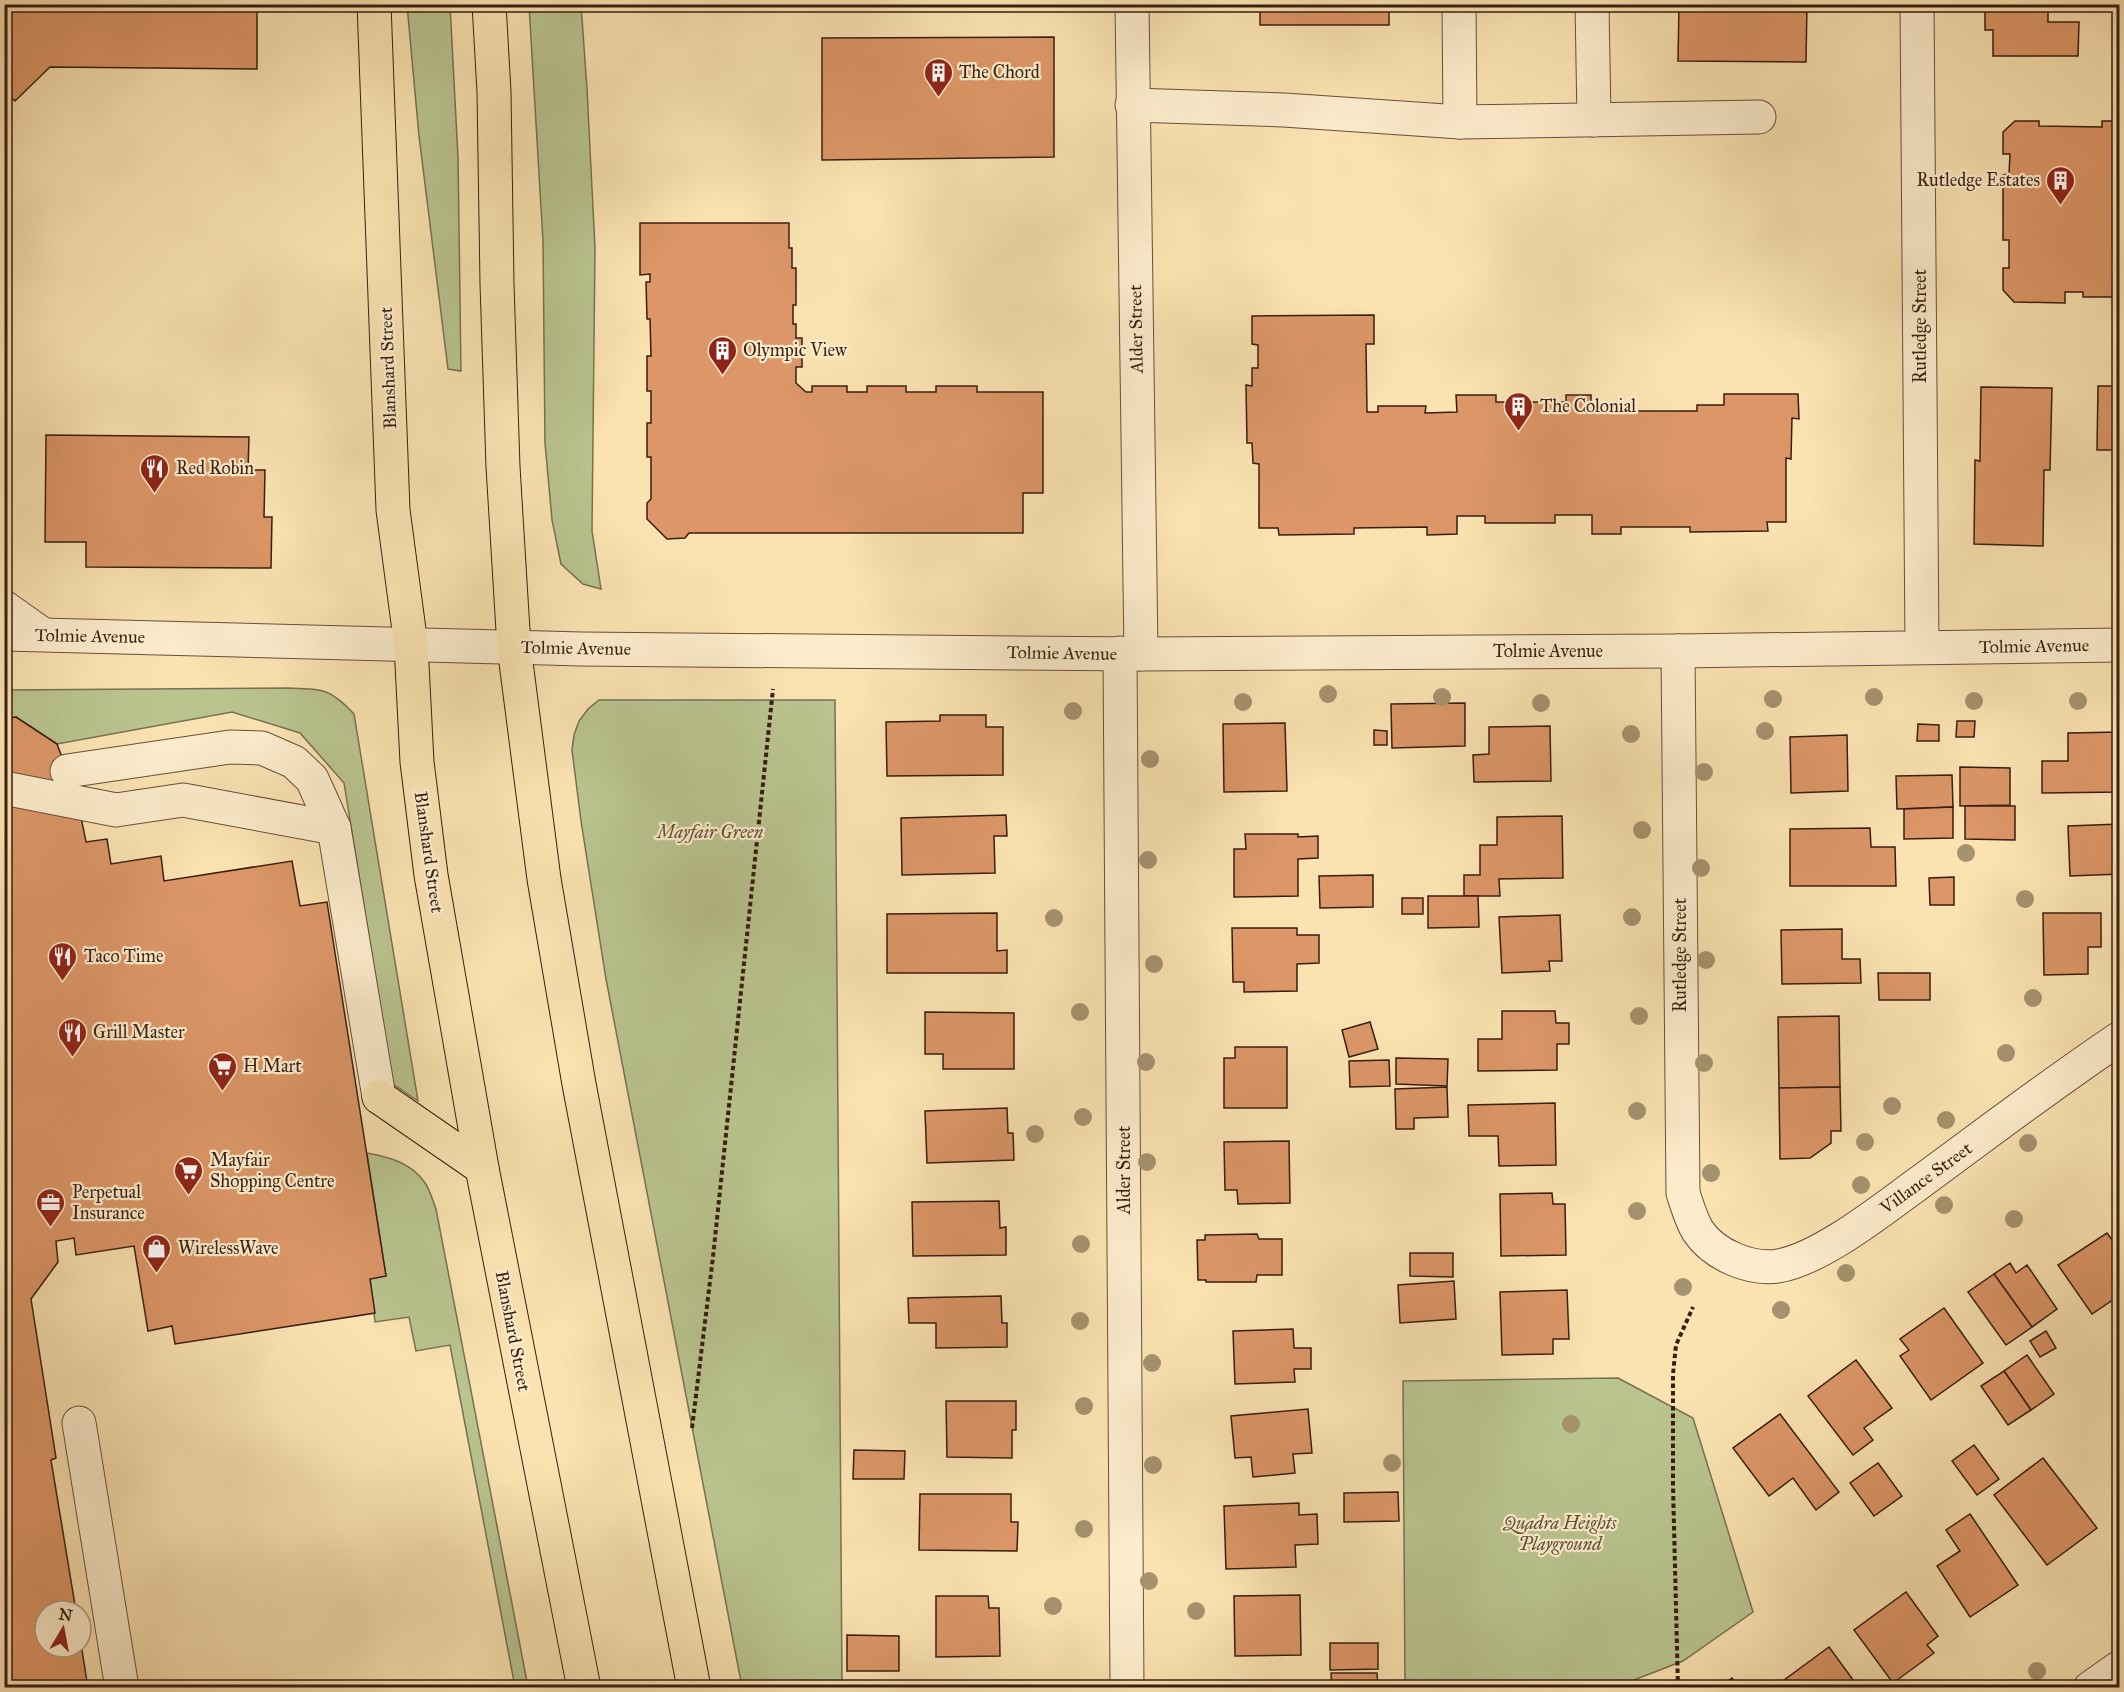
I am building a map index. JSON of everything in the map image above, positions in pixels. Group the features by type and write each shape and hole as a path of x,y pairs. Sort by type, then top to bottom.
{"main road":[{"name":"Blanshard Street","path":"374,4 393,510 411,645 417,762 431,875 482,1168 584,1688"},
{"path":"489,4 494,92 503,467 514,647 544,879 569,1027 694,1688"},
{"path":"379,1097 482,1168"}],"street":[{"name":"Alder Street","path":"1127,1688 1132,4"},
{"path":"1459,4 1460,122"},
{"path":"1592,4 1594,120"},
{"name":"Rutledge Street","path":"1917,4 1922,647"},
{"path":"1132,105 1284,110 1460,122 1759,117"},
{"path":"4,607 42,634"},
{"name":"Tolmie Avenue","path":"4,634 514,647 1130,654 1678,651 2120,645"},
{"name":"Rutledge Street","path":"1678,651 1683,1193 1698,1231 1716,1250"},
{"path":"67,771 230,747 262,748 294,762 312,779 334,828 379,1097"},
{"path":"4,788 116,810 183,800 334,828"},
{"name":"Villance Street","path":"1716,1250 1739,1261 1776,1266 1797,1261 1830,1244 1890,1204 2120,1038"},
{"path":"79,1423 122,1688"},
{"path":"2090,1688 2120,1667"}],"path":[{"path":"692,1428 713,1257 777,650"},
{"path":"1678,1688 1673,1374 1676,1345 1694,1307"}],"green space":[{"path":"407,5 450,5 458,157 461,371 448,369 419,136"},
{"path":"529,5 581,5 595,248 592,531 601,589 583,584 561,564 552,520 545,443 543,241"},
{"path":"288,688 325,692 338,699 354,714 418,1101 393,1084 344,783 300,733 232,712 57,744 16,717 5,719 5,690"},
{"name":"Mayfair Green","path":"599,700 835,700 842,1687 742,1687 606,979 581,821 572,750 574,735 579,721"},
{"path":"367,1153 392,1159 414,1170 427,1186 436,1209 528,1687 515,1687 450,1345 416,1351 409,1317 375,1322 370,1279 386,1276"},
{"name":"Quadra Heights Playground","path":"1618,1378 1693,1418 1753,1612 1683,1661 1616,1687 1405,1687 1403,1381"}],"building":[{"path":"4,4 257,4 257,69 50,67 15,101 4,90"},
{"path":"1260,4 1389,4 1389,25 1260,25"},
{"path":"1679,4 1807,4 1806,62 1678,61"},
{"path":"2048,4 2048,22 2079,22 2078,56 1993,56 1993,30 1985,30 1985,6"},
{"name":"The Chord","path":"1054,37 1054,157 822,160 822,38"},
{"name":"Rutledge Estates","path":"2015,121 2039,121 2039,126 2102,127 2102,121 2120,121 2120,234 2115,234 2115,244 2120,245 2120,297 2083,297 2083,292 2065,292 2065,303 2014,302 2003,290 2003,268 2009,268 2009,240 2003,240 2003,175 2009,174 2010,154 2003,154 2003,132"},
{"name":"Olympic View","path":"640,223 789,223 792,268 796,268 796,305 793,305 793,324 796,324 796,338 802,338 802,367 796,367 796,383 806,392 812,392 812,386 847,386 847,392 867,392 867,386 906,386 906,392 936,392 936,386 977,386 977,392 1043,392 1043,493 1023,493 1023,533 689,533 685,538 667,539 647,519 647,503 651,499 651,457 647,457 647,423 651,423 651,391 647,391 647,356 651,356 646,282 650,282 650,274 640,275"},
{"name":"The Colonial","path":"1374,315 1374,344 1366,344 1367,412 1378,412 1378,406 1426,406 1425,413 1457,412 1456,395 1496,395 1496,402 1566,402 1566,395 1591,395 1591,405 1617,405 1617,411 1697,411 1697,405 1724,405 1724,394 1798,394 1799,419 1792,418 1791,459 1786,458 1786,522 1767,522 1768,531 1690,532 1690,527 1621,527 1621,534 1592,534 1592,515 1555,515 1555,523 1485,523 1485,516 1457,516 1457,534 1427,535 1427,527 1354,528 1354,534 1279,535 1278,528 1259,528 1259,464 1253,463 1252,443 1247,443 1246,385 1252,386 1252,368 1258,368 1258,345 1252,344 1252,316"},
{"path":"2098,386 2120,386 2120,450 2097,450"},
{"path":"1981,387 2052,388 2050,470 2044,470 2043,546 1974,544 1975,460 1980,461"},
{"name":"Red Robin","path":"46,435 249,437 248,470 265,470 264,517 272,517 271,568 86,567 86,542 45,542"},
{"path":"2119,491 2120,557 2118,557 2118,533 2113,533 2114,495 2118,496"},
{"path":"1465,703 1465,746 1392,748 1391,704"},
{"path":"940,715 986,715 986,727 1003,727 1003,775 887,776 886,722 940,721"},
{"name":"Mayfair Shopping Centre","path":"16,717 57,744 77,797 86,842 107,839 111,864 161,856 164,881 292,861 300,906 327,902 386,1276 370,1279 375,1313 175,1344 172,1326 148,1331 134,1246 76,1255 74,1238 56,1241 58,1262 31,1299 56,1458 51,1460 74,1599 33,1599 33,1659 83,1659 88,1688 4,1688 4,719"},
{"path":"1957,721 1975,721 1974,737 1956,737"},
{"path":"1285,723 1287,791 1224,792 1223,724"},
{"path":"1918,724 1939,725 1939,741 1917,741"},
{"path":"1550,726 1551,781 1474,782 1473,755 1489,754 1489,727"},
{"path":"1374,730 1387,731 1387,745 1374,745"},
{"path":"2120,732 2120,792 2042,793 2042,761 2068,761 2068,733"},
{"path":"1847,735 1848,791 1791,793 1790,737"},
{"path":"1960,767 2010,768 2010,805 1960,806"},
{"path":"1952,775 1953,807 1897,809 1896,776"},
{"path":"1965,806 2015,806 2015,840 1965,839"},
{"path":"1953,807 1953,838 1904,839 1904,809"},
{"path":"1006,815 1007,836 994,836 995,873 902,875 901,818"},
{"path":"1562,816 1563,878 1499,879 1500,896 1464,896 1464,875 1480,875 1480,845 1497,845 1497,817"},
{"path":"2120,824 2120,874 2070,876 2068,826"},
{"path":"1870,828 1871,847 1895,847 1896,886 1790,886 1790,829"},
{"path":"1245,834 1318,836 1318,858 1298,859 1298,896 1234,897 1234,849 1246,849"},
{"path":"1373,875 1373,907 1320,908 1319,876"},
{"path":"1954,877 1954,905 1930,905 1929,878"},
{"path":"1428,896 1478,896 1479,927 1428,928"},
{"path":"1402,898 1423,898 1423,914 1402,914"},
{"path":"997,913 997,951 1007,950 1007,973 887,973 887,914"},
{"path":"2043,913 2101,913 2101,947 2088,947 2088,974 2044,975"},
{"path":"1560,915 1562,961 1549,961 1550,971 1502,973 1499,917"},
{"path":"1232,928 1297,928 1297,935 1319,935 1319,963 1297,964 1297,991 1244,992 1244,982 1233,982"},
{"path":"1842,929 1842,959 1860,959 1861,983 1782,984 1781,930"},
{"path":"1878,973 1930,973 1930,1000 1879,1000"},
{"path":"1502,1011 1555,1011 1556,1023 1569,1023 1569,1044 1557,1044 1557,1070 1478,1071 1478,1039 1502,1039"},
{"path":"925,1012 1014,1013 1014,1069 943,1069 943,1054 925,1054"},
{"path":"1839,1016 1840,1087 1779,1088 1778,1017"},
{"path":"1370,1022 1378,1049 1349,1057 1342,1030"},
{"path":"1235,1047 1287,1047 1287,1108 1224,1108 1224,1058 1235,1058"},
{"path":"1396,1058 1448,1059 1447,1086 1396,1084"},
{"path":"1389,1060 1390,1086 1350,1087 1349,1061"},
{"path":"1447,1087 1448,1117 1414,1118 1414,1129 1396,1129 1395,1089"},
{"path":"1840,1087 1841,1131 1831,1131 1831,1143 1810,1158 1780,1159 1779,1088"},
{"path":"1555,1103 1556,1165 1499,1166 1498,1136 1469,1136 1468,1105"},
{"path":"1007,1108 1008,1133 1013,1133 1014,1160 927,1163 925,1111"},
{"path":"1289,1141 1290,1203 1238,1204 1237,1190 1225,1190 1224,1142"},
{"path":"1552,1193 1553,1204 1565,1204 1566,1255 1501,1256 1500,1194"},
{"path":"999,1201 1000,1228 1006,1227 1006,1255 913,1256 912,1202"},
{"path":"2107,1233 2120,1251 2120,1295 2092,1314 2058,1265"},
{"path":"1257,1234 1259,1239 1282,1239 1282,1275 1257,1275 1256,1282 1198,1280 1197,1240 1205,1240 1205,1235"},
{"path":"1410,1253 1453,1253 1453,1277 1410,1276"},
{"path":"2010,1263 2016,1273 2027,1265 2057,1309 2032,1327 1994,1274"},
{"path":"1994,1274 2032,1327 2006,1345 1968,1292"},
{"path":"1454,1281 1456,1319 1400,1323 1398,1285"},
{"path":"1567,1290 1569,1339 1553,1339 1553,1354 1502,1355 1500,1292"},
{"path":"1001,1296 1002,1323 1007,1323 1007,1347 936,1348 936,1323 909,1323 908,1298"},
{"path":"1944,1308 1983,1363 1931,1400 1900,1356 1909,1350 1900,1339"},
{"path":"1293,1329 1294,1348 1311,1348 1311,1369 1294,1369 1295,1382 1235,1384 1233,1331"},
{"path":"2046,1331 2056,1348 2040,1357 2030,1341"},
{"path":"2027,1355 2054,1394 2031,1410 2004,1371"},
{"path":"1856,1360 1892,1408 1864,1428 1873,1440 1853,1455 1808,1396"},
{"path":"2004,1371 2031,1410 2008,1425 1981,1386"},
{"path":"946,1401 1016,1401 1016,1430 1012,1430 1012,1458 947,1457"},
{"path":"1308,1409 1312,1453 1293,1454 1295,1473 1253,1477 1251,1457 1235,1458 1231,1416"},
{"path":"1780,1414 1839,1492 1816,1510 1793,1478 1769,1496 1733,1448"},
{"path":"1974,1445 1999,1479 1977,1495 1952,1461"},
{"path":"854,1450 905,1451 904,1479 853,1479"},
{"path":"2043,1458 2097,1528 2047,1565 1994,1495"},
{"path":"1878,1463 1902,1496 1874,1516 1850,1483"},
{"path":"1398,1492 1399,1521 1344,1522 1344,1493"},
{"path":"920,1494 1011,1494 1011,1522 1018,1522 1017,1551 919,1550"},
{"path":"1299,1503 1299,1515 1317,1514 1318,1544 1295,1545 1296,1567 1226,1569 1224,1506"},
{"path":"1970,1514 2018,1585 1970,1617 1937,1566 1960,1551 1946,1530"},
{"path":"1906,1592 1938,1636 1927,1645 1934,1653 1893,1683 1854,1630"},
{"path":"1300,1595 1301,1655 1235,1656 1234,1596"},
{"path":"936,1596 988,1596 989,1608 999,1608 1000,1656 936,1657"},
{"path":"847,1635 899,1636 899,1671 847,1671"},
{"path":"1330,1643 1378,1643 1378,1669 1330,1670"},
{"path":"1829,1647 1859,1688 1783,1688 1780,1683"},
{"path":"1331,1673 1377,1673 1378,1688 1332,1688"},
{"path":"1732,1678 1738,1688 1718,1688"}],"place":[{"name":"The Chord","path":"938,98"},
{"name":"Rutledge Estates","path":"2061,206"},
{"name":"Olympic View","path":"722,376"},
{"name":"The Colonial","path":"1519,432"},
{"name":"Red Robin","path":"155,494"},
{"name":"Taco Time","path":"63,982"},
{"name":"Grill Master","path":"72,1058"},
{"name":"H Mart","path":"222,1092"},
{"name":"Mayfair Shopping Centre","path":"189,1196"},
{"name":"Perpetual Insurance","path":"51,1228"},
{"name":"WirelessWave","path":"157,1274"}]}
